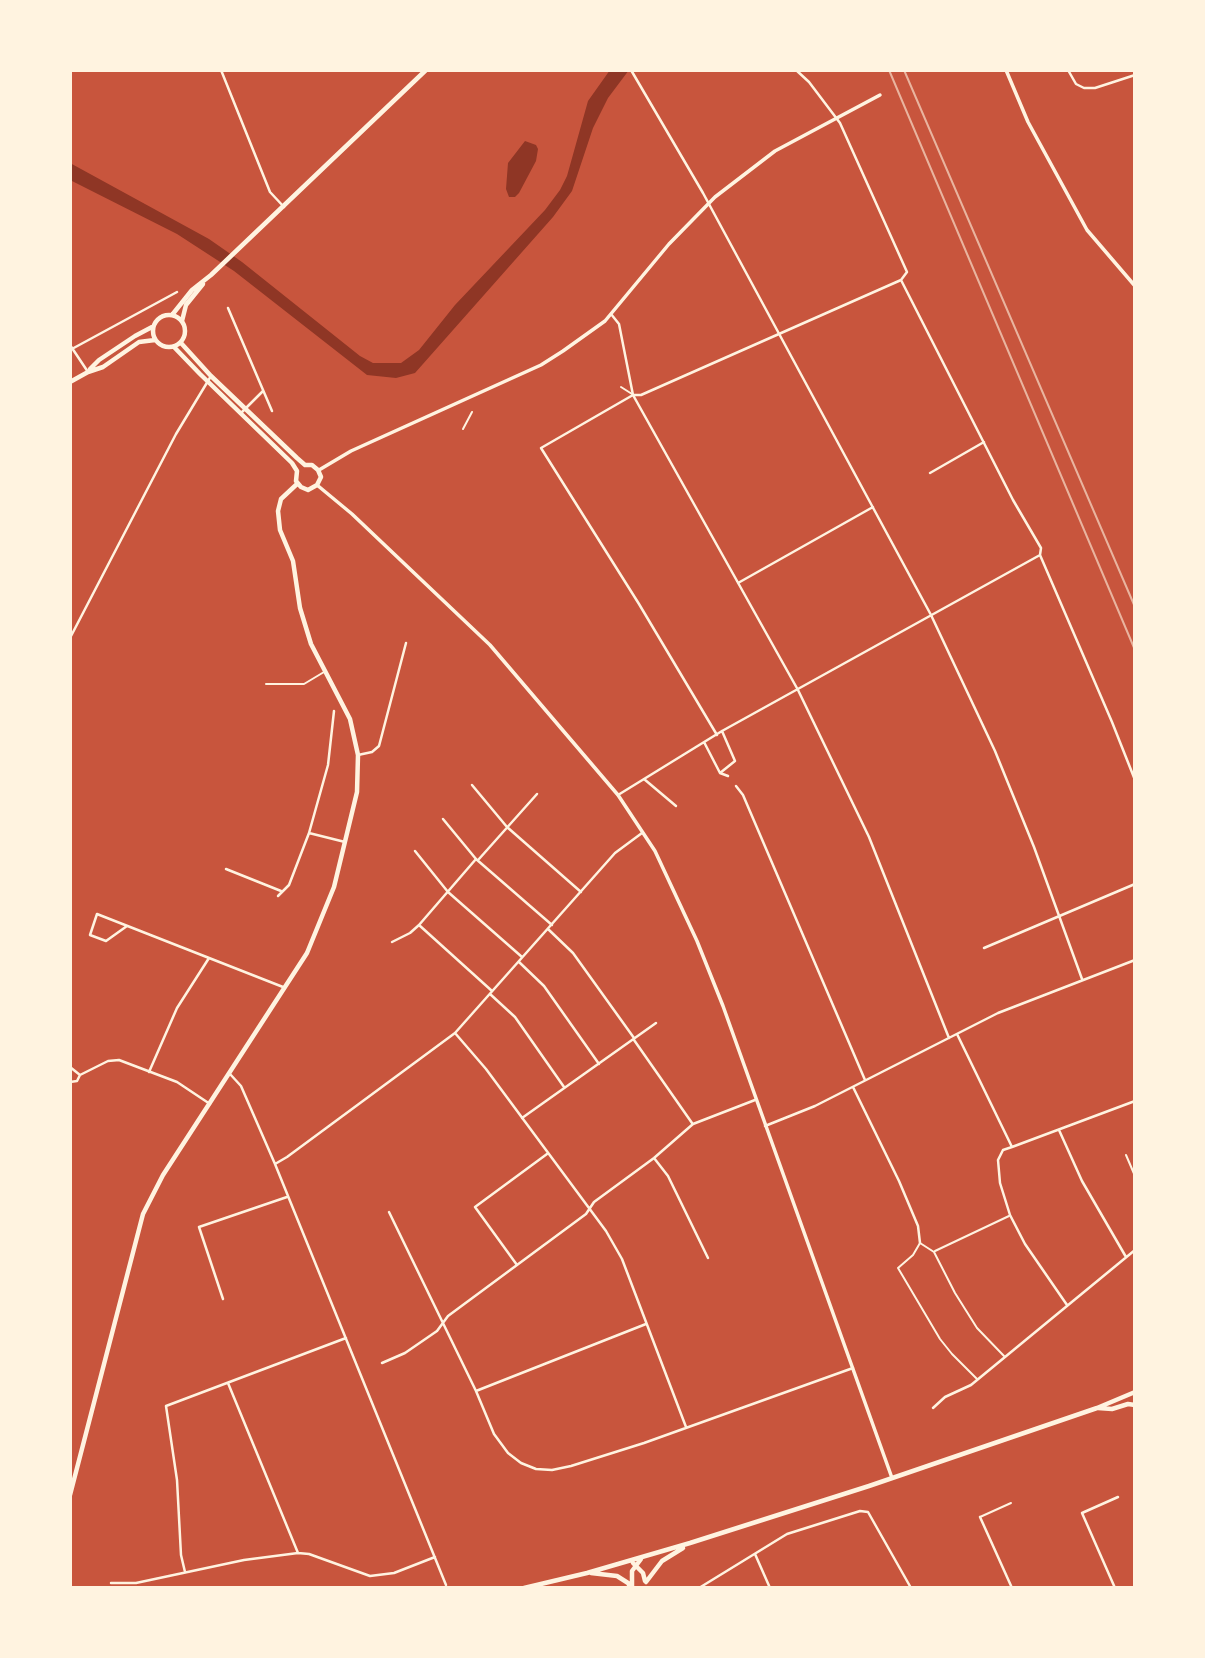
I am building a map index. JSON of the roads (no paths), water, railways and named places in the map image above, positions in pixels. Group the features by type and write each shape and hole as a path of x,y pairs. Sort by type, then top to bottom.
{"main road":[{"path":"70,383 103,367 139,342 155,340 166,347 181,343 185,332 182,322 186,305 206,281 426,70"},
{"path":"88,372 99,360 153,327 160,318 172,315 192,290 206,281"},
{"path":"172,315 182,322"},
{"path":"153,327 155,340"},
{"path":"181,343 209,378"},
{"path":"174,346 243,411 297,471"},
{"path":"243,411 305,465"},
{"path":"305,465 312,465 318,470 321,477 317,485 308,490 297,484 297,471 305,465"},
{"path":"70,1495 143,1214 156,1186 307,953 334,887 357,792 358,755 350,719 304,625 293,561 280,530 278,511 281,499 297,484"},
{"path":"524,1588 644,1557 892,1479 1097,1408 1135,1392"},
{"path":"1097,1408 1112,1409 1128,1404 1135,1405"},
{"path":"645,1585 662,1561 690,1543"},
{"path":"631,1588 632,1571 644,1557"},
{"path":"630,1561 643,1573 645,1585"},
{"path":"587,1573 617,1576 631,1588"}],"street":[{"path":"221,70 270,192 284,207"},
{"path":"631,70 708,203 931,615 995,751 1082,979"},
{"path":"717,734 541,448 633,395 641,396 901,280 907,272 837,118 796,70"},
{"path":"1006,70 1028,122 1087,230 1135,286"},
{"path":"1068,70 1076,84 1084,88 1095,88 1135,75"},
{"path":"318,470 351,451 541,365 563,351 611,314 668,244 708,203 775,151 880,95"},
{"path":"901,280 1041,548 1040,555 1135,780"},
{"path":"71,350 177,292"},
{"path":"228,308 272,411"},
{"path":"611,314 619,324 633,395 798,690 869,837 949,1038"},
{"path":"70,345 88,372"},
{"path":"70,638 185,418 209,378"},
{"path":"243,411 263,391"},
{"path":"930,473 984,442"},
{"path":"317,485 352,514 489,645 618,795 644,831 669,878 697,941 892,1479"},
{"path":"738,583 873,507"},
{"path":"618,795 722,731 1040,555"},
{"path":"358,755 372,752 379,746 406,643"},
{"path":"278,896 289,885 309,833 328,765 334,711"},
{"path":"720,773 735,761 722,731"},
{"path":"704,742 720,773 728,776"},
{"path":"644,779 676,806"},
{"path":"472,785 507,827 581,892"},
{"path":"736,786 743,795 866,1081"},
{"path":"392,942 419,925 537,794"},
{"path":"443,819 477,860 552,925"},
{"path":"275,1164 455,1033 615,853 644,831"},
{"path":"309,833 345,842"},
{"path":"415,851 448,891 522,957"},
{"path":"226,869 283,892"},
{"path":"984,948 1135,884"},
{"path":"127,926 106,941 90,935 97,915 127,926 209,958 286,989"},
{"path":"419,925 515,1017 564,1087"},
{"path":"548,929 573,953 693,1124"},
{"path":"149,1072 162,1037 177,1008 209,958"},
{"path":"765,1126 815,1106 998,1013 1135,960"},
{"path":"518,962 544,986 599,1064"},
{"path":"522,1118 656,1023"},
{"path":"455,1033 486,1069 590,1208 622,1259 686,1427"},
{"path":"957,1034 1012,1147"},
{"path":"70,1082 77,1081 80,1075 108,1061 119,1060 177,1082 210,1104"},
{"path":"70,1067 80,1075"},
{"path":"230,1073 241,1086 275,1164 446,1585"},
{"path":"853,1087 899,1181 918,1226 920,1243"},
{"path":"382,1363 405,1353 437,1331 448,1316 586,1214 594,1202 654,1158 693,1124 755,1100"},
{"path":"1067,1305 1025,1244 1010,1215 1000,1183 998,1160 1003,1150 1135,1101"},
{"path":"1059,1130 1088,1191 1126,1257"},
{"path":"517,1265 475,1207 548,1154"},
{"path":"654,1158 668,1176 708,1258"},
{"path":"223,1299 199,1227 287,1197"},
{"path":"389,1212 477,1391 494,1434 508,1454 520,1463 536,1469 552,1470 571,1466 644,1443 853,1368"},
{"path":"933,1408 945,1397 978,1380 1135,1250"},
{"path":"477,1391 646,1324"},
{"path":"186,1572 181,1555 177,1480 166,1406 346,1338"},
{"path":"228,1383 298,1553"},
{"path":"70,1469 76,1470"},
{"path":"1115,1588 1082,1513 1118,1497"},
{"path":"699,1588 787,1534 860,1511 868,1512 911,1588"},
{"path":"980,1517 1012,1588"},
{"path":"111,1583 136,1583 244,1560 298,1553 309,1554 370,1576 394,1573 435,1557"},
{"path":"755,1554 770,1588"}],"lane":[{"path":"621,387 633,395"},
{"path":"463,429 472,412"},
{"path":"266,684 304,684 325,672"},
{"path":"1126,1155 1135,1176"},
{"path":"934,1252 1010,1215"},
{"path":"978,1380 940,1339 898,1268 913,1255 920,1243 934,1252 977,1328 1005,1357"},
{"path":"980,1517 1011,1503"}],"railway":[{"path":"889,70 1135,650"},
{"path":"904,70 1135,607"}]}
